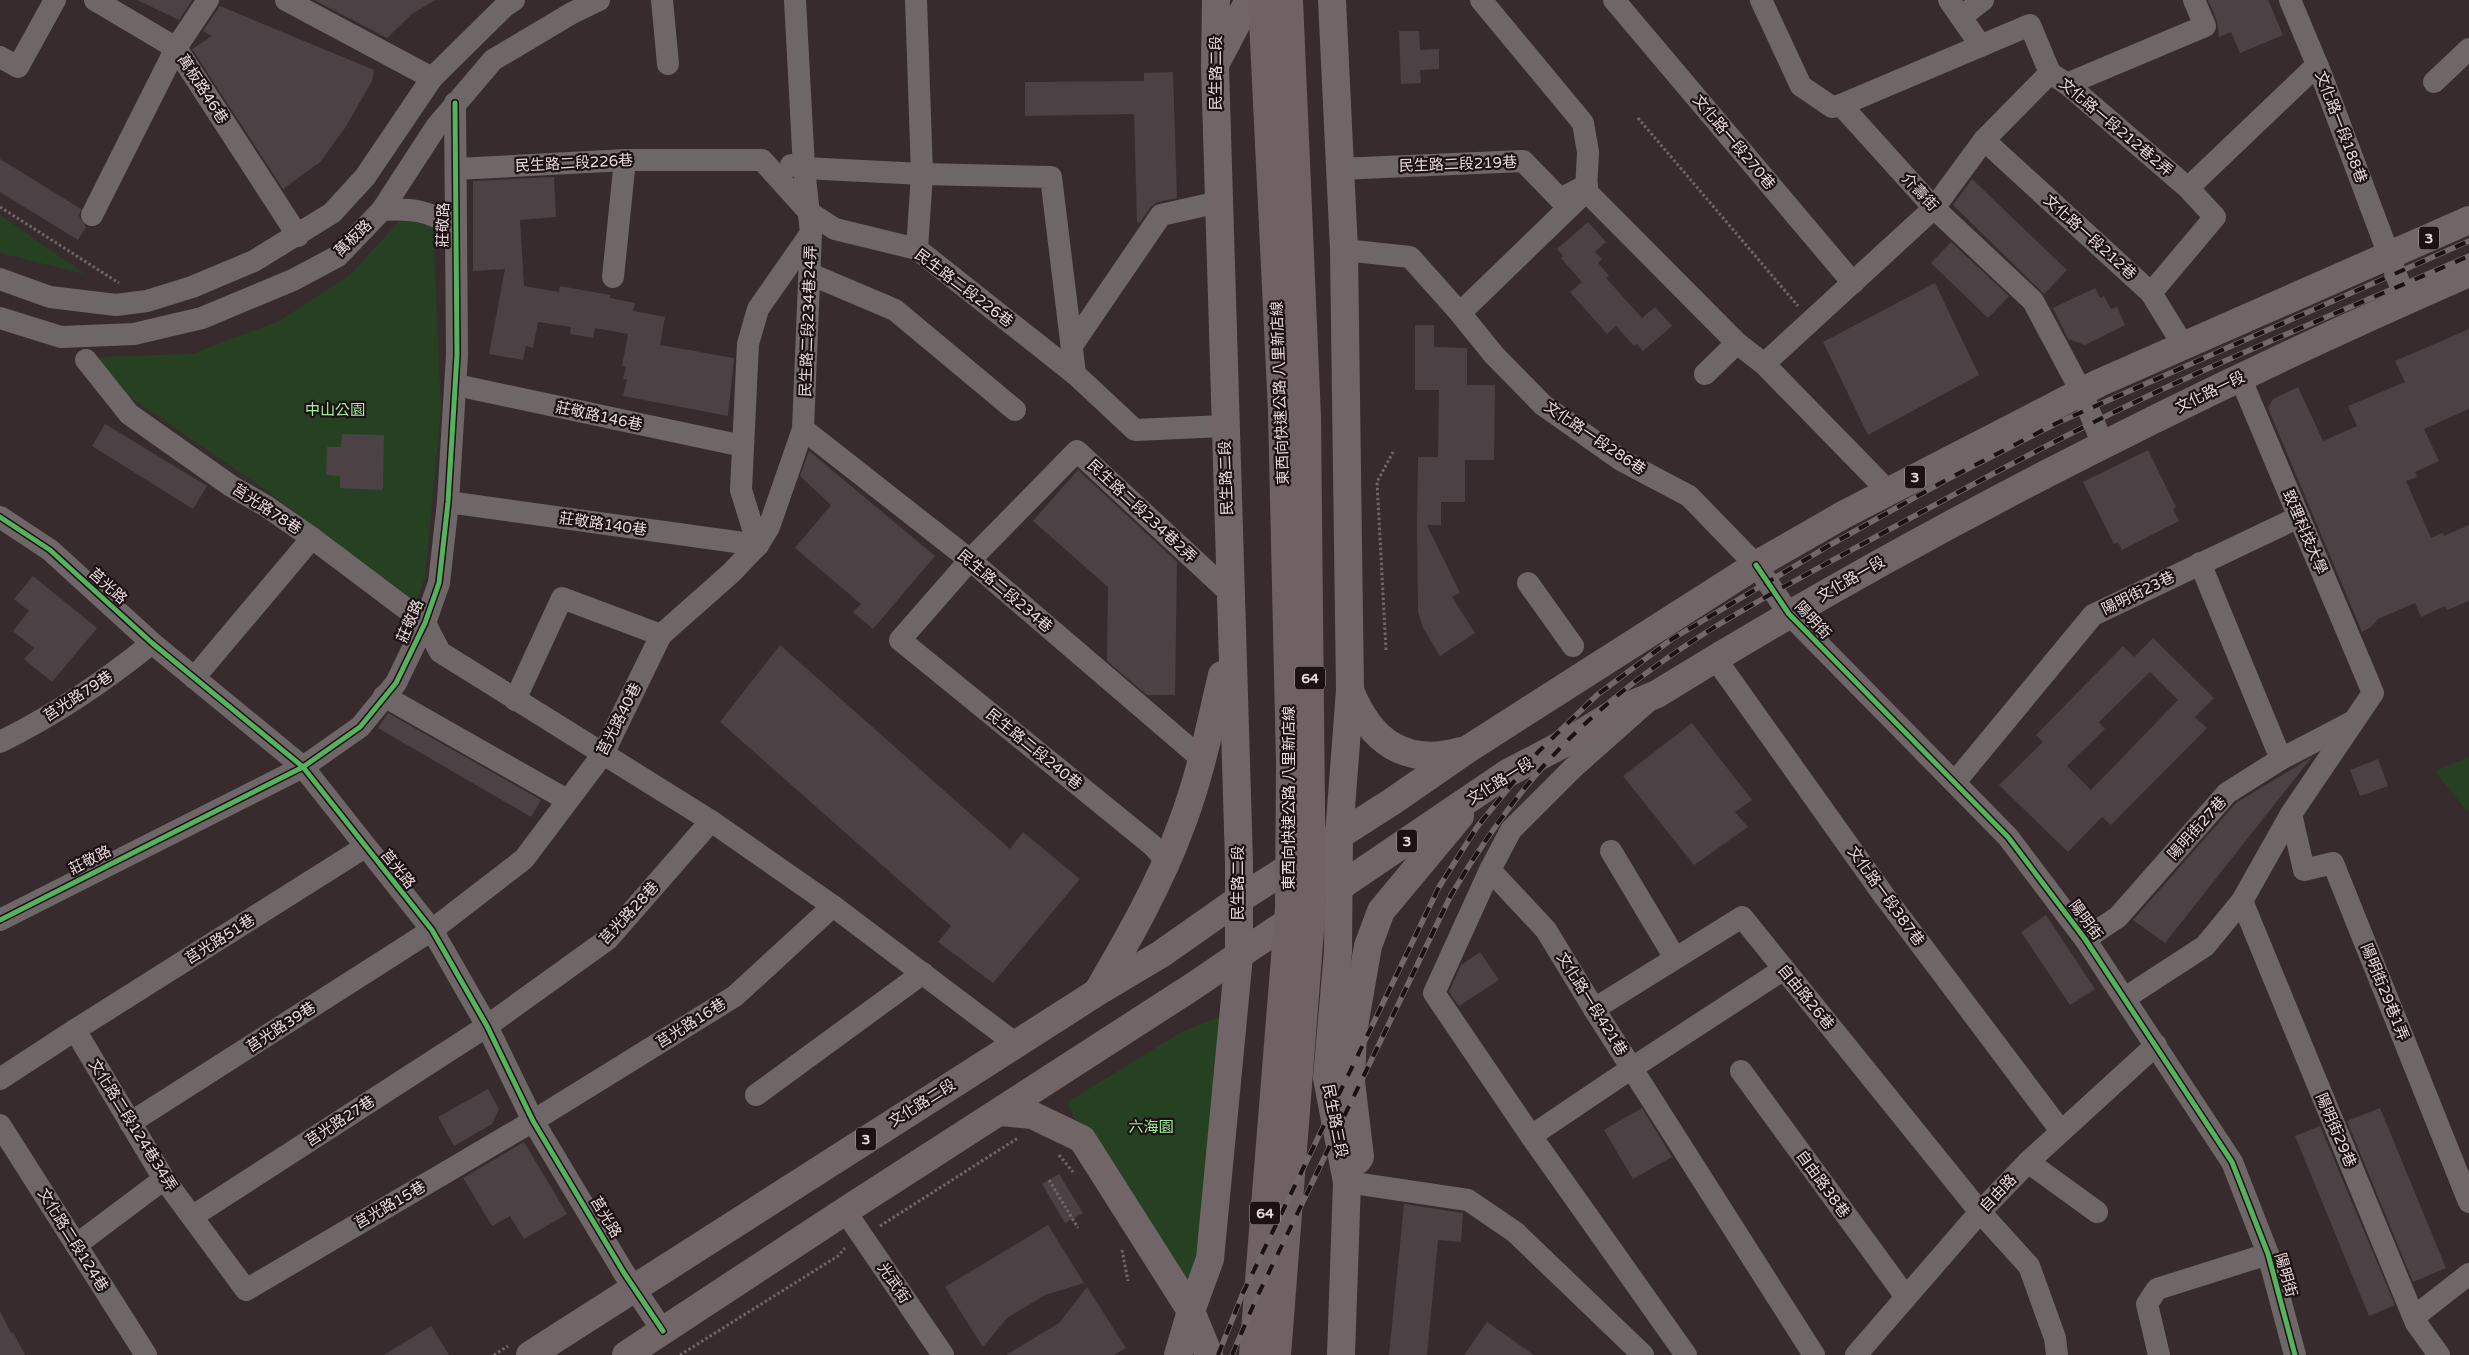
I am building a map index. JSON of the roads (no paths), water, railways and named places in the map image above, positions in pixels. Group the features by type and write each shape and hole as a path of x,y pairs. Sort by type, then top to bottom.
{"highway":[{"name":"東西向快速公路 八里新店線","path":"1253,1355 1289,908 1290,762 1282,411 1262,0"},
{"name":"東西向快速公路 八里新店線","path":"1277,1355 1312,905 1306,417 1290,0"}],"main road":[{"name":"民生路二段","path":"1216,0 1215,66 1218,202 1230,639 1239,862 1239,956"},
{"path":"1215,66 1249,0"},
{"path":"1331,6 1344,250 1350,690 1339,835 1340,886"},
{"name":"3","path":"1238,900 1468,749 1756,566 1888,491 2081,391 2469,220"},
{"name":"文化路一段","path":"1239,956 1506,774 1576,737 1621,709 1657,694 1884,559 2103,445 2240,377 2469,273"},
{"path":"1099,991 1150,897 1182,826 1202,759 1230,639"},
{"path":"1350,690 1359,713 1369,726 1395,747 1410,754 1444,756 1468,749"},
{"path":"1347,1182 1360,1157 1351,1082 1353,1032 1368,946 1381,911 1475,796"},
{"name":"民生路三段","path":"1340,886 1338,950 1327,1078 1347,1182 1341,1355"},
{"name":"文化路二段","path":"530,1355 1099,991 1161,954 1238,900"},
{"path":"1178,1355 1191,1311 1210,1259 1239,956"},
{"name":"3","path":"626,1355 845,1210 1000,1112 1239,956"},
{"path":"1000,1112 1032,1114 1082,1139 1191,1311 1209,1355"}],"street":[{"path":"0,57 18,67 55,0"},
{"path":"95,0 176,48 208,0"},
{"path":"286,0 432,78"},
{"name":"萬板路","path":"0,318 61,337 134,334 202,318 293,280 338,256 382,210 436,127 492,60 599,0"},
{"path":"662,0 668,64"},
{"name":"民生路二段234巷24弄","path":"795,0 804,168 811,223 803,429"},
{"path":"916,0 922,174 917,249"},
{"path":"1460,313 1587,188 1588,152 1583,123 1481,0"},
{"name":"文化路一段270巷","path":"1614,0 1853,283"},
{"path":"1761,0 1800,86 1832,107 2030,25 2058,78 2205,26 2194,0"},
{"path":"1981,46 1955,8 1983,0"},
{"name":"文化路一段188巷","path":"2290,0 2317,65 2406,301"},
{"path":"0,279 50,297 116,305 147,301 192,287 254,261 298,236 332,213 365,177 432,78 508,2 522,42"},
{"name":"萬板路46巷","path":"92,215 176,48"},
{"name":"萬板路46巷","path":"176,48 298,236"},
{"path":"2434,82 2469,50"},
{"path":"2188,188 2317,65"},
{"name":"文化路一段212巷2弄","path":"1934,208 1984,140 2058,78 2188,188 2215,217 2151,293"},
{"name":"莊敬路","path":"0,920 302,767 360,727 396,683 425,623 439,582 448,502 456,385 455,226 457,169 455,103"},
{"name":"介壽街","path":"1841,104 1934,208 2033,301 2081,391 2103,445"},
{"name":"文化路一段212巷","path":"1984,140 2151,293 2183,345"},
{"path":"614,277 625,160"},
{"name":"民生路二段226巷","path":"457,169 625,160 762,160 811,223 917,249 1075,374 1135,430 1224,426"},
{"path":"762,160 804,168 922,174 1051,177 1075,374"},
{"name":"民生路二段219巷","path":"1339,168 1524,161 1560,199 1587,188"},
{"path":"1587,188 1737,342 1764,364 1888,491"},
{"path":"1072,344 1161,215 1218,202"},
{"path":"382,210 410,208 455,226"},
{"path":"1764,364 1934,208"},
{"path":"763,536 741,490 748,344 758,309 811,223"},
{"name":"文化路一段286巷","path":"1344,250 1410,257 1460,313 1494,356 1543,405 1621,460 1689,496 1756,566"},
{"path":"810,274 896,310 1015,410"},
{"path":"1706,374 1737,342"},
{"name":"莒光路78巷","path":"86,360 129,414 312,538 194,678"},
{"name":"致理科技大學","path":"2240,377 2370,687 2372,694 2351,722"},
{"name":"莊敬路146巷","path":"456,385 743,446"},
{"path":"763,536 803,429"},
{"name":"民生路二段234巷","path":"803,429 970,560 1202,759"},
{"name":"民生路二段234巷2弄","path":"970,560 1077,451 1230,593"},
{"name":"莊敬路140巷","path":"448,502 763,536"},
{"name":"陽明街23巷","path":"1955,782 2093,615 2299,517"},
{"name":"莒光路","path":"0,518 50,550 152,643 302,767 432,930 487,1026 533,1121 663,1331"},
{"name":"莒光路40巷","path":"432,930 524,859 566,800 603,754 661,635 731,573 763,536"},
{"path":"312,538 425,623 440,652 711,822 833,906 1016,1044"},
{"name":"民生路二段240巷","path":"970,560 900,640 1152,846 1167,861"},
{"path":"2200,563 2281,759"},
{"name":"陽明街","path":"1756,566 1789,614 2008,837 2085,940 2125,998 2232,1162 2268,1254 2295,1355"},
{"path":"1528,583 1573,646"},
{"path":"515,700 562,598 661,635"},
{"name":"莒光路79巷","path":"0,742 25,730 112,675 152,643"},
{"name":"文化路一段387巷","path":"1715,658 1885,897 2061,1131"},
{"path":"1657,694 1574,767 1512,830 1490,870 1434,992 1530,1136 1686,1355"},
{"path":"384,696 566,800"},
{"path":"2125,998 2205,946 2242,901 2290,814 2351,722"},
{"name":"陽明街27巷","path":"2085,940 2118,917 2227,793 2281,759 2351,722"},
{"name":"陽明街29巷1弄","path":"2290,814 2304,870 2333,863 2469,1202"},
{"name":"莒光路28巷","path":"487,1026 608,939 711,822"},
{"name":"莒光路51巷","path":"75,1030 365,847"},
{"path":"1611,851 1675,958"},
{"name":"文化路一段421巷","path":"1490,870 1546,930 1594,1009 1814,1355"},
{"name":"陽明街29巷","path":"2242,901 2414,1317 2439,1355"},
{"name":"莒光路16巷","path":"533,1121 735,996 833,906"},
{"name":"自由路26巷","path":"1594,1009 1742,917 1980,1212 2029,1266 2055,1338 2056,1355"},
{"name":"莒光路39巷","path":"130,1123 432,930"},
{"path":"1530,1136 1784,969"},
{"path":"756,1095 923,973"},
{"name":"莒光路27巷","path":"193,1216 487,1026"},
{"path":"0,1079 75,1030"},
{"name":"文化路二段124巷34弄","path":"75,1030 164,1179 246,1290"},
{"name":"自由路","path":"1856,1355 1980,1212 2028,1162 2156,1045"},
{"name":"自由路38巷","path":"1741,1071 1906,1297"},
{"name":"莒光路15巷","path":"246,1290 533,1121"},
{"name":"文化路二段124巷","path":"0,1125 146,1355"},
{"path":"2028,1162 2097,1212"},
{"path":"76,1246 164,1179"},
{"path":"1347,1182 1468,1200 1515,1232 1643,1355"},
{"name":"光武街","path":"845,1210 943,1355"},
{"path":"2159,1355 2147,1304 2157,1289 2268,1254"},
{"path":"2414,1317 2469,1274"}],"railway":[{"path":"1218,1355 1243,1293 1439,887 1477,827 1538,752 1597,695 1672,639 1830,545 1946,480 2057,423 2469,241"},
{"path":"1232,1355 1256,1299 1451,895 1496,825 1513,803 1548,761 1587,722 1652,669 1723,622 1796,580 2008,466 2078,430 2188,378 2469,256"}],"park label":[{"name":"中山公園","path":"335,410"},
{"name":"六海園","path":"1151,1127"}]}
